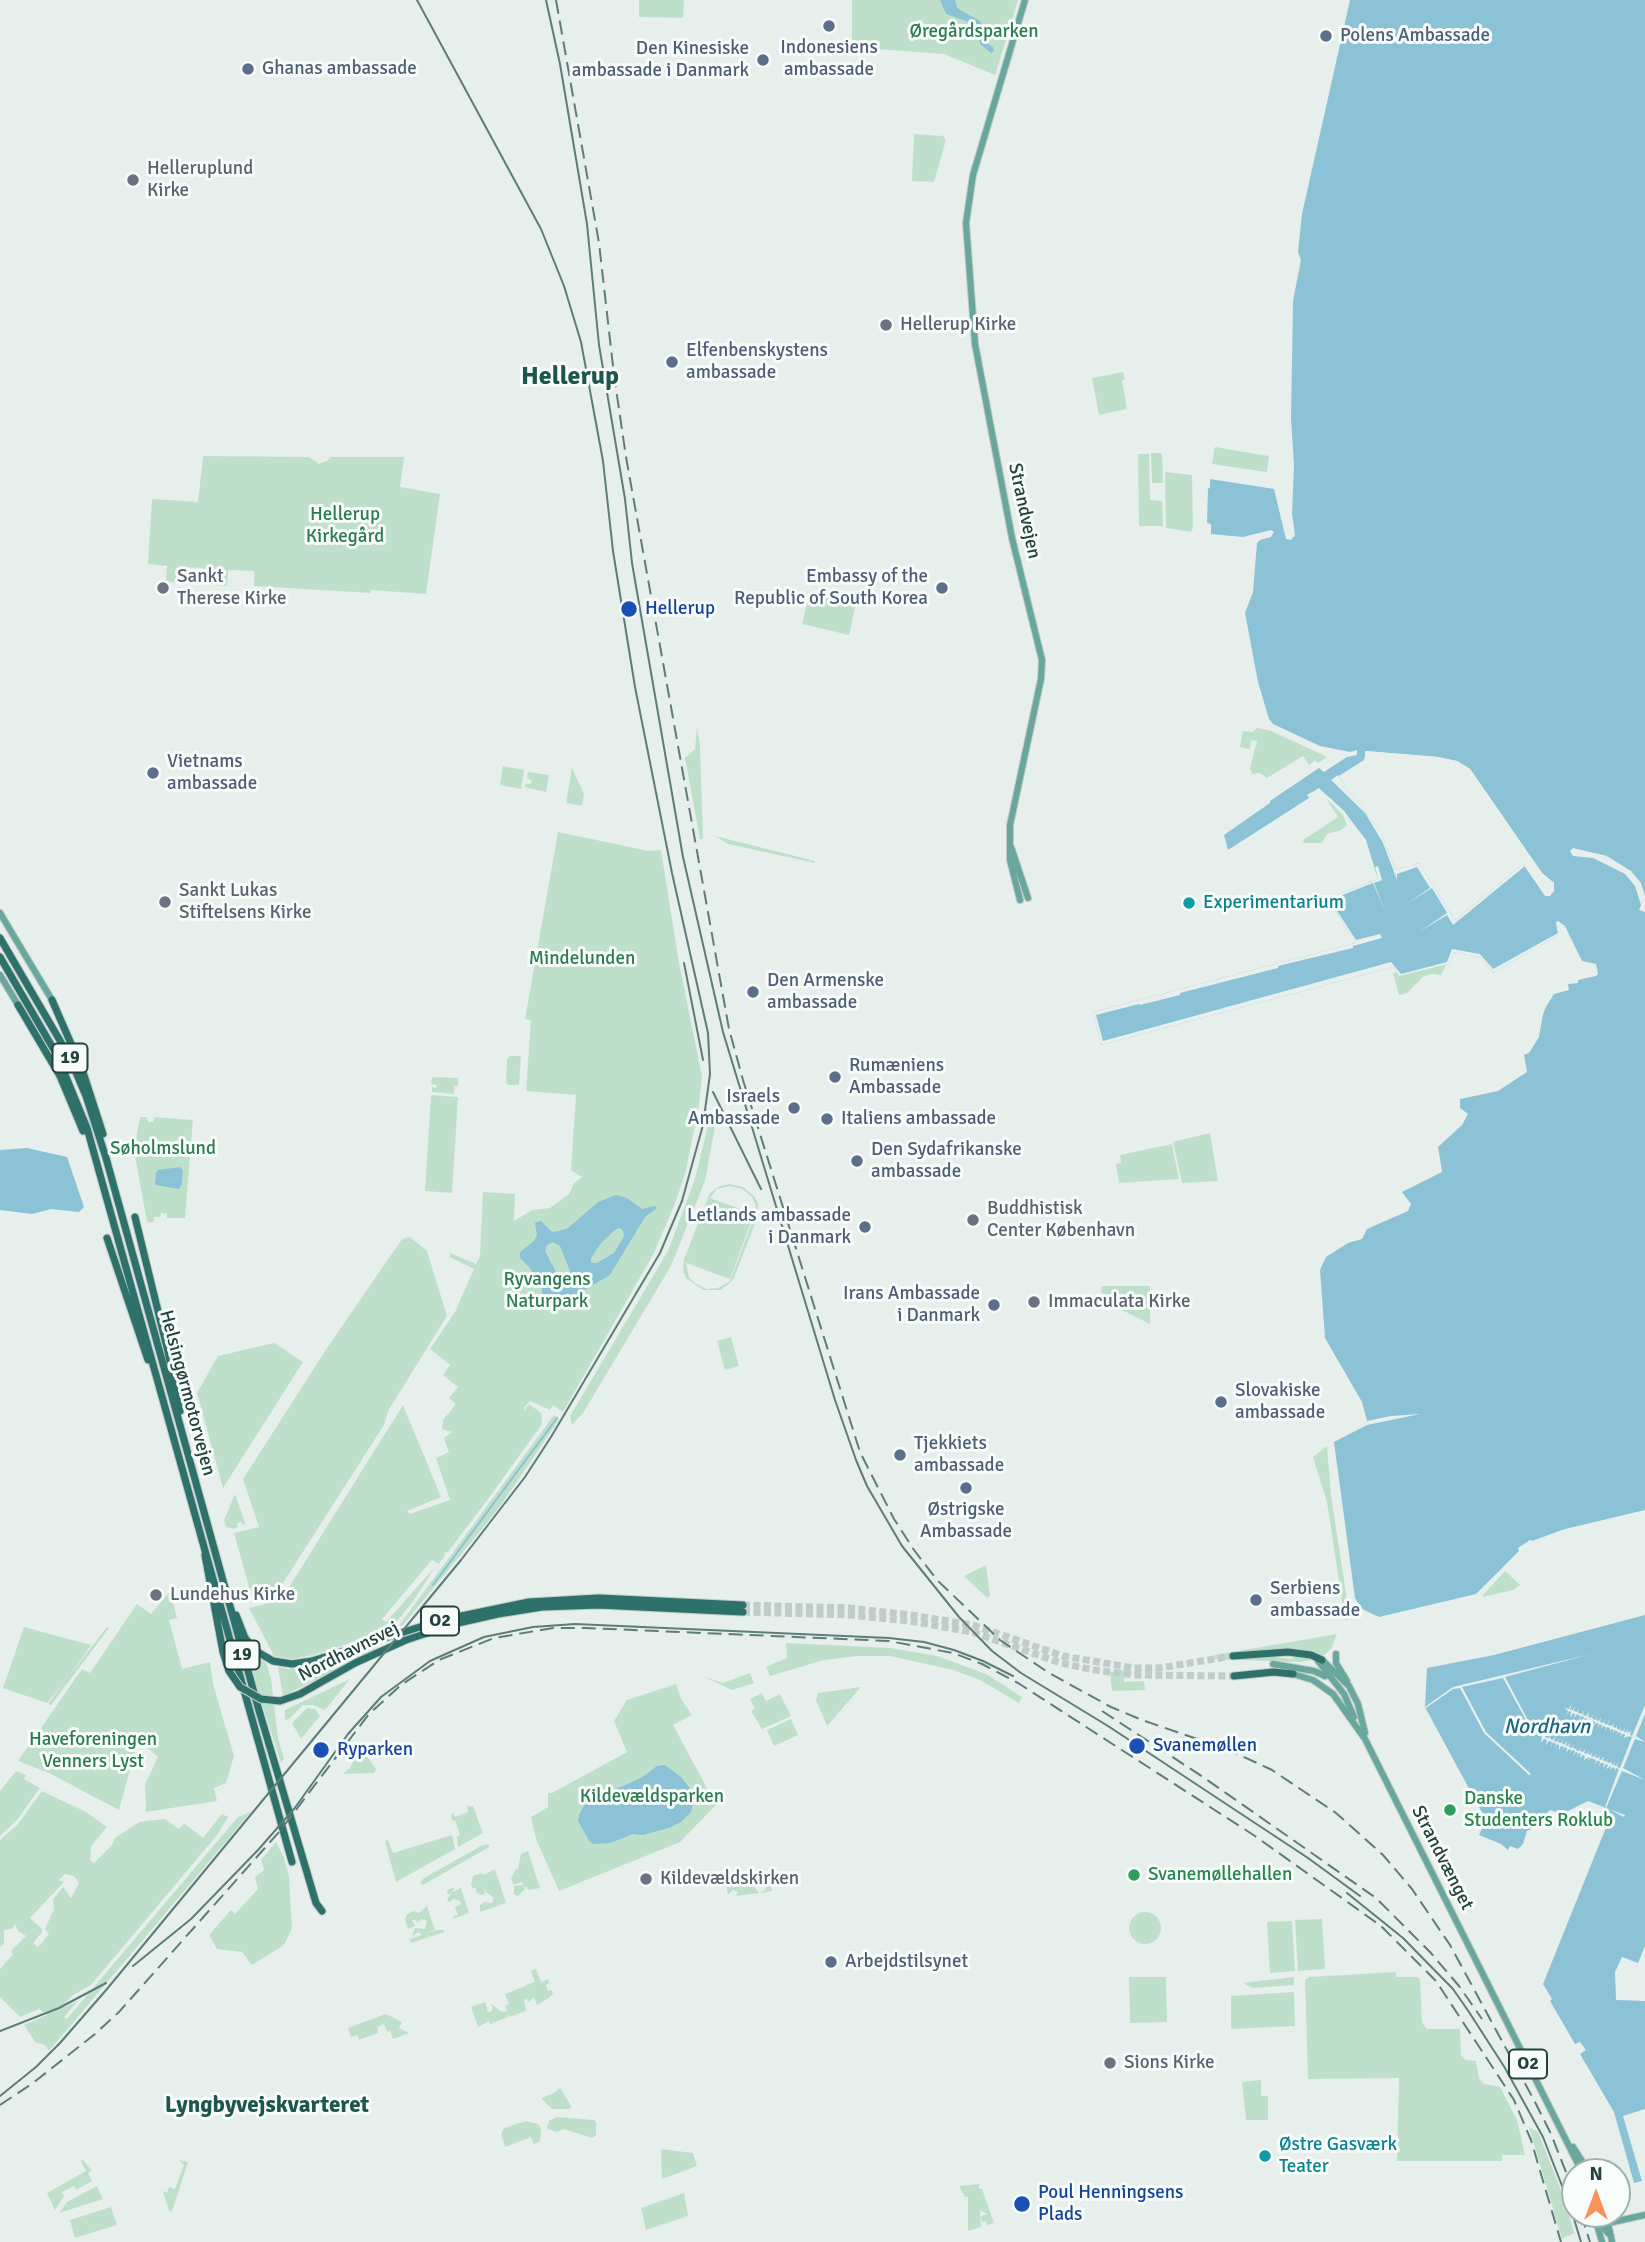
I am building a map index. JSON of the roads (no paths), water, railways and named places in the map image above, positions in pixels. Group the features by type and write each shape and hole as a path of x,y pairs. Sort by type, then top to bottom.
{"highway":[{"name":"Helsingørmotorvejen","path":"0,938 69,1056 86,1096 237,1635 316,1903 323,1911"},
{"name":"Helsingørmotorvejen","path":"0,957 48,1037 66,1073 87,1128 292,1862"},
{"path":"52,1000 73,1045 95,1106 114,1190"},
{"path":"18,1005 60,1076 101,1177"},
{"path":"135,1217 172,1367 184,1443"},
{"path":"107,1238 144,1350 159,1385"},
{"name":"Nordhavnsvej","path":"204,1544 205,1566 229,1671 244,1690 261,1699 280,1701 300,1694 355,1663 406,1640 458,1623 498,1614 542,1607 590,1605 743,1609 599,1598 529,1602 451,1618 313,1661 287,1664 265,1658 248,1642 238,1621 214,1548"},
{"name":"O2","path":"1233,1656 1289,1651 1311,1655 1320,1661"},
{"name":"O2","path":"1234,1676 1274,1672 1293,1674"}],"main road":[{"name":"Strandvejen","path":"1024,899 1017,859 1010,845 1011,813 1042,664 1012,538 975,344 966,223 973,174 1027,0"},
{"path":"0,913 52,1000"},
{"path":"0,975 18,1005"},
{"path":"1336,1654 1336,1663 1349,1686"},
{"path":"1320,1661 1344,1701 1354,1696"},
{"name":"Strandvænget","path":"1320,1661 1349,1686 1366,1739"},
{"path":"1273,1664 1314,1671 1332,1680"},
{"name":"O2","path":"1293,1674 1321,1685 1344,1701"},
{"name":"Strandvænget","path":"1344,1701 1366,1739 1566,2137"},
{"name":"O2","path":"1566,2137 1576,2158"},
{"name":"O2","path":"1566,2137 1580,2158"},
{"path":"1602,2242 1607,2234"}],"water":[{"path":"940,0 955,0 960,10 980,21 983,27 981,39 993,47 994,51 991,53 980,44 978,29 974,24 946,14"},
{"path":"1350,0 1645,0 1645,1510 1530,1540 1518,1548 1519,1551 1476,1594 1379,1617 1362,1609 1355,1598 1334,1442 1367,1425 1420,1414 1367,1421 1362,1402 1325,1338 1320,1270 1326,1257 1348,1243 1362,1239 1367,1229 1408,1211 1411,1204 1402,1192 1442,1172 1438,1147 1462,1125 1468,1114 1460,1108 1460,1099 1498,1091 1527,1072 1524,1055 1529,1053 1539,1037 1543,1014 1554,994 1569,990 1568,984 1578,983 1578,980 1598,974 1596,964 1582,961 1565,926 1558,921 1558,935 1493,973 1482,958 1454,952 1449,964 1399,976 1393,967 1101,1045 1093,1012 1355,943 1329,898 1378,879 1366,840 1344,811 1319,788 1307,795 1309,798 1228,850 1224,835 1319,768 1324,772 1347,757 1357,755 1357,750 1350,752 1320,746 1273,724 1269,719 1258,682 1245,613 1253,592 1257,543 1271,537 1274,532 1271,530 1243,537 1211,534 1211,524 1207,523 1210,479 1274,489 1286,539 1291,540 1295,535 1292,513 1294,465 1291,419 1293,301 1301,260 1298,252 1302,214","holes":["1366,751 1457,761 1470,769 1542,873 1554,883 1554,891 1550,896 1545,896 1523,864 1455,920 1419,863 1396,870 1381,833 1355,798 1343,787 1345,785 1339,776 1364,760"]},
{"path":"27,1148 67,1157 84,1207 79,1212 51,1209 32,1214 0,1210 0,1150"},
{"path":"180,1167 183,1170 179,1189 155,1185 158,1170"},
{"path":"616,1195 627,1198 642,1209 655,1206 657,1208 645,1217 610,1275 568,1300 553,1306 538,1307 535,1300 542,1294 542,1287 520,1258 520,1252 534,1241 537,1235 535,1223 541,1221 552,1232 568,1228 598,1202","holes":["620,1228 624,1236 614,1253 597,1263 591,1263 591,1258 601,1243","553,1242 560,1246 570,1271 570,1278 566,1281 558,1276 545,1251 547,1245"]},
{"name":"Nordhavn","path":"1645,1615 1645,1946 1638,1963 1622,1957 1615,1972 1616,2000 1645,2001 1645,2109 1623,2116 1642,2181 1634,2183 1631,2158 1627,2158 1614,2112 1580,2054 1586,2050 1580,2042 1575,2044 1543,1984 1607,1825 1602,1817 1606,1808 1588,1801 1562,1814 1550,1810 1545,1815 1540,1814 1534,1828 1527,1831 1523,1844 1518,1849 1510,1846 1508,1850 1501,1844 1479,1835 1486,1820 1425,1707 1427,1668 1494,1655"},
{"path":"665,1765 681,1777 694,1798 691,1812 681,1822 669,1828 643,1835 633,1834 610,1843 593,1844 589,1841 578,1821 586,1802 641,1778 657,1766"}],"waterway":[{"path":"433,1585 557,1418"}],"tunnel":[{"path":"743,1605 849,1608 911,1615 973,1625 1063,1656 1134,1668 1159,1668 1233,1656"},
{"path":"743,1612 849,1615 909,1621 972,1632 1061,1663 1094,1670 1134,1675 1234,1676"}],"tram line":[{"path":"0,2096 36,2067 107,1989 461,1560 525,1477 660,1253 682,1201 703,1125 710,1074 708,1033 672,873 635,687 613,551 603,461 581,342 564,286 541,229 417,0"},
{"path":"546,0 560,64 587,224 599,345 625,499 632,563 683,857 723,1032 835,1400 867,1486 902,1546 959,1617 992,1651 1021,1673 1108,1726 1308,1858 1360,1896"},
{"path":"684,963 703,1060"},
{"path":"713,1092 761,1189"},
{"path":"133,1966 191,1919 258,1850 294,1809 348,1734 381,1697 430,1661 484,1637 533,1627 575,1624 889,1638 924,1642 954,1650 1013,1676"},
{"path":"1347,1893 1403,1938 1453,1989 1469,2012 1505,2068 1543,2137 1581,2242"},
{"path":"0,2031 59,2008 106,1983"}],"railway":[{"path":"556,0 599,243 626,457 729,1029 860,1452 894,1519 914,1550 937,1580 1000,1640 1049,1673 1111,1707 1229,1750 1272,1770 1336,1813 1383,1855 1412,1889 1450,1945 1535,2102 1561,2159"},
{"path":"0,2105 33,2083 119,2012 279,1832 369,1714 401,1685 439,1660 494,1638 553,1628 889,1641 953,1653 982,1664 1018,1683 1255,1836 1381,1926 1436,1981 1514,2100 1531,2140 1561,2242"},
{"path":"1102,1711 1203,1777 1376,1898 1430,1952 1482,2019"},
{"path":"1586,2228 1590,2242"}],"place":[{"name":"Indonesiens ambassade","path":"829,26"},
{"name":"Polens Ambassade","path":"1326,36"},
{"name":"Den Kinesiske ambassade i Danmark","path":"763,60"},
{"name":"Ghanas ambassade","path":"248,69"},
{"name":"Helleruplund Kirke","path":"133,180"},
{"name":"Hellerup Kirke","path":"886,325"},
{"name":"Elfenbenskystens ambassade","path":"672,362"},
{"name":"Sankt Therese Kirke","path":"163,588"},
{"name":"Embassy of the Republic of South Korea","path":"942,588"},
{"name":"Hellerup","path":"629,609"},
{"name":"Vietnams ambassade","path":"153,773"},
{"name":"Sankt Lukas Stiftelsens Kirke","path":"165,902"},
{"name":"Experimentarium","path":"1189,903"},
{"name":"Den Armenske ambassade","path":"753,992"},
{"name":"Rumæniens Ambassade","path":"835,1077"},
{"name":"Israels Ambassade","path":"794,1108"},
{"name":"Italiens ambassade","path":"827,1119"},
{"name":"Den Sydafrikanske ambassade","path":"857,1161"},
{"name":"Buddhistisk Center København","path":"973,1220"},
{"name":"Letlands ambassade i Danmark","path":"865,1227"},
{"name":"Immaculata Kirke","path":"1034,1302"},
{"name":"Irans Ambassade i Danmark","path":"994,1305"},
{"name":"Slovakiske ambassade","path":"1221,1402"},
{"name":"Tjekkiets ambassade","path":"900,1455"},
{"name":"Østrigske Ambassade","path":"966,1488"},
{"name":"Lundehus Kirke","path":"156,1595"},
{"name":"Serbiens ambassade","path":"1256,1600"},
{"name":"Svanemøllen","path":"1137,1746"},
{"name":"Ryparken","path":"321,1750"},
{"name":"Danske Studenters Roklub","path":"1450,1810"},
{"name":"Svanemøllehallen","path":"1134,1875"},
{"name":"Kildevældskirken","path":"646,1879"},
{"name":"Arbejdstilsynet","path":"831,1962"},
{"name":"Sions Kirke","path":"1110,2063"},
{"name":"Østre Gasværk Teater","path":"1265,2156"},
{"name":"Poul Henningsens Plads","path":"1022,2204"}],"district":[{"name":"Hellerup","path":"570,377"},
{"name":"Lyngbyvejskvarteret","path":"267,2106"}],"park label":[{"name":"Øregårdsparken","path":"974,32"},
{"name":"Hellerup Kirkegård","path":"345,526"},
{"name":"Mindelunden","path":"582,959"},
{"name":"Søholmslund","path":"163,1149"},
{"name":"Ryvangens Naturpark","path":"547,1291"},
{"name":"Haveforeningen Venners Lyst","path":"93,1751"},
{"name":"Kildevældsparken","path":"652,1797"}]}
